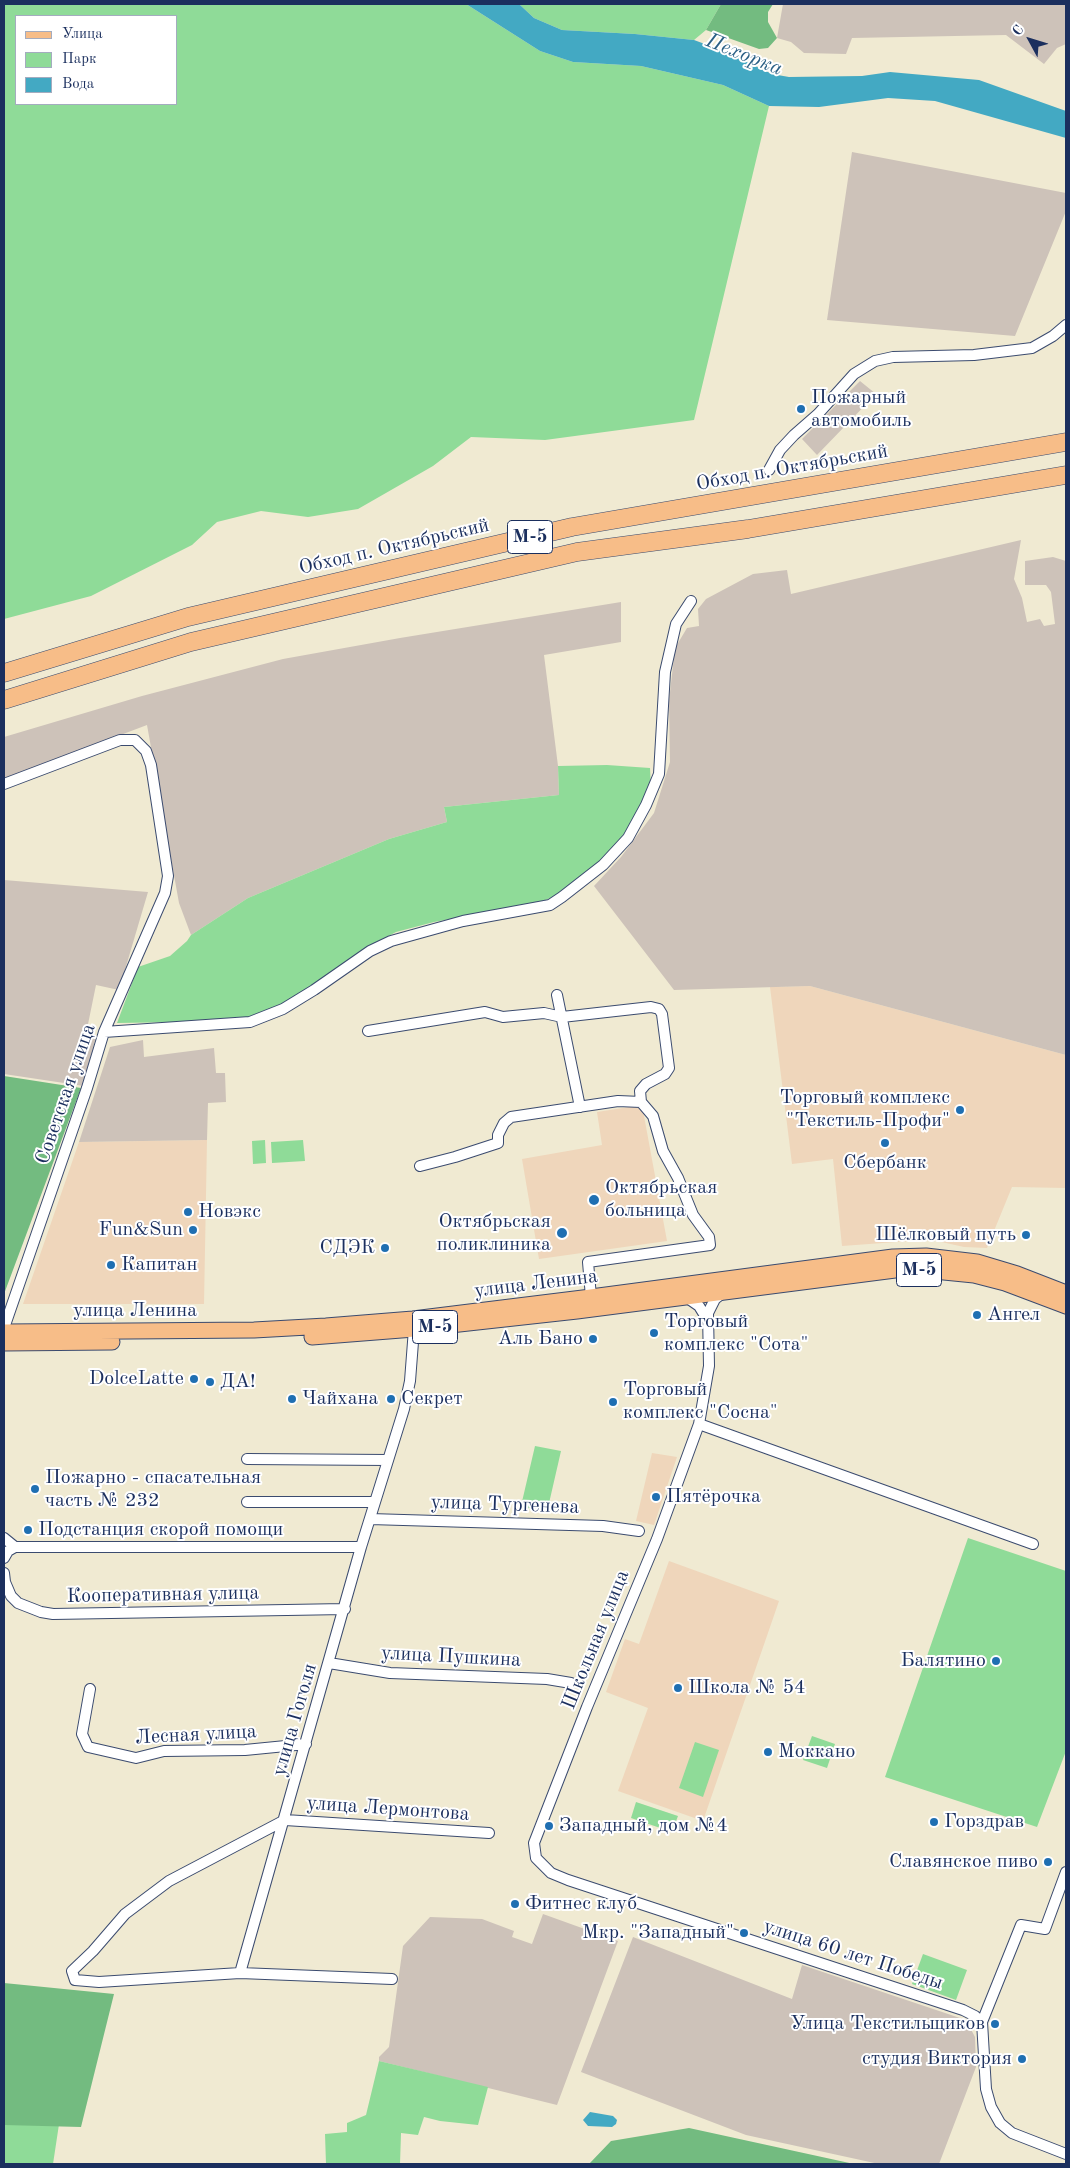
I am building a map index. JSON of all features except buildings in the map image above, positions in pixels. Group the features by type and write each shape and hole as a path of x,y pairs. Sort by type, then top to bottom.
{"highway":[{"name":"Обход п. Октябрьский","path":"4,673 188,616 572,527 1065,442"},
{"name":"М-5","path":"4,700 191,642 577,552 748,529 1066,475"}],"main road":[{"name":"улица Ленина","path":"4,1332 254,1330 413,1319 893,1258 926,1256 977,1262 1017,1274 1066,1293"},
{"name":"улица Ленина","path":"4,1343 253,1340 341,1336 686,1297 895,1270 953,1272 998,1281 1066,1306"}],"street":[{"path":"769,470 780,450 794,435 818,414 854,374 875,361 893,357 974,354 1032,348 1053,336 1066,325"},
{"path":"104,1032 250,1022 282,1009 314,990 370,951 391,941 463,921 550,906 603,864 628,838 646,805 659,774 666,672 676,624 691,601"},
{"name":"Советская улица","path":"4,784 120,740 135,740 146,751 151,765 168,876 165,893 104,1032 84,1096 4,1328"},
{"path":"557,995 580,1107"},
{"path":"368,1031 485,1012 503,1016 544,1013 562,1018 651,1007 658,1009 662,1014 669,1068 665,1074 646,1084 640,1091 641,1102 654,1116 663,1151 678,1178 693,1215 709,1237 710,1245 588,1262 592,1297"},
{"path":"420,1166 498,1143 498,1135 504,1124 511,1117 618,1102 641,1102"},
{"path":"706,1318 711,1305 724,1292"},
{"path":"686,1297 699,1306 706,1318"},
{"name":"Школьная улица","path":"543,1867 536,1858 534,1843 587,1707 657,1539 699,1424 709,1366 706,1318"},
{"name":"улица Гоголя","path":"240,1973 345,1609 361,1547 404,1409 410,1381 414,1329"},
{"path":"699,1424 1034,1544"},
{"path":"246,1459 388,1460"},
{"path":"247,1502 375,1502"},
{"name":"улица Тургенева","path":"370,1519 603,1526 639,1532"},
{"path":"4,1538 15,1547"},
{"path":"4,1558 8,1551 15,1547 361,1547"},
{"name":"Кооперативная улица","path":"4,1573 5,1582 11,1596 18,1603 41,1612 53,1614 345,1609"},
{"name":"улица Пушкина","path":"329,1663 390,1673 547,1679 572,1683"},
{"name":"Лесная улица","path":"90,1689 82,1734 88,1746 136,1758 164,1752 245,1750 306,1744"},
{"path":"285,1820 169,1881 125,1914 93,1951 72,1971 76,1980 99,1982 240,1973 392,1979"},
{"name":"улица Лермонтова","path":"285,1820 489,1834"},
{"name":"улица 60 лет Победы","path":"543,1867 551,1874 568,1880 963,2010 982,2022"},
{"path":"1066,1872 1045,1928 1020,1925 982,2022 986,2089 991,2107 1000,2123 1012,2133 1066,2154"}],"shaded area":[{"path":"783,4 1066,4 1066,44 1057,48 1044,64 1006,35 852,38 846,54 804,53 791,42 777,38"},
{"path":"852,152 1066,193 1066,211 1015,336 827,320"},
{"path":"860,381 876,394 817,455 802,439"},
{"path":"1021,540 1014,579 1022,598 1027,622 1040,619 1044,626 1055,624 1051,592 1046,585 1025,585 1025,561 1053,557 1066,561 1066,1055 810,986 674,990 594,886 621,857 654,813 670,762 669,701 675,648 687,628 699,626 698,609 706,599 753,574 787,570 791,594"},
{"path":"621,602 621,642 544,655 558,766 559,795 444,807 447,822 389,839 248,898 191,935 179,903 147,725 4,779 4,737 142,696 283,659"},
{"path":"4,880 148,892 119,990 96,985 86,1034 96,1036 84,1086 4,1074"},
{"path":"810,986 1066,1055 1066,1188 1012,1187 987,1248 964,1247 937,1241 842,1246 833,1159 792,1164 770,987"},
{"path":"143,1040 144,1057 214,1048 216,1073 225,1073 226,1102 208,1103 207,1140 79,1142 110,1047"},
{"name":"Октябрьская больница","path":"642,1105 667,1241 539,1259 522,1159 602,1145 597,1112"},
{"path":"207,1140 204,1304 23,1304 79,1142"},
{"path":"652,1453 677,1457 654,1525 636,1521"},
{"name":"Школа № 54","path":"669,1561 779,1601 703,1821 618,1791 648,1708 606,1692 625,1639 639,1644"},
{"path":"543,1914 618,1941 557,2105 379,2061 379,2057 389,2047 403,1946 430,1917 482,1919 514,1931 512,1937 532,1944"},
{"path":"633,1937 792,1999 802,1965 966,2020 975,2037 976,2067 939,2164 879,2164 746,2135 581,2072"}],"green space":[{"path":"4,4 466,4 540,51 573,62 641,66 723,85 769,106 694,420 545,440 471,437 433,466 358,509 308,517 261,511 217,522 192,545 91,596 4,619"},
{"path":"519,4 721,4 706,30 694,40 635,34 562,30 534,18"},
{"path":"721,4 773,4 768,12 768,22 777,38 768,48 759,49 706,30"},
{"path":"607,765 650,768 651,788 638,814 612,851 600,863 556,896 537,903 434,922 396,932 368,947 309,992 248,1021 117,1023 138,967 170,956 191,935 248,898 389,839 447,822 444,807 559,795 558,766"},
{"path":"4,1076 81,1088 4,1294"},
{"path":"265,1140 266,1163 253,1164 252,1141"},
{"path":"303,1140 305,1161 272,1163 271,1142"},
{"path":"535,1446 561,1451 547,1512 521,1506"},
{"name":"Балятино","path":"968,1538 1066,1571 1066,1751 1037,1827 885,1777"},
{"path":"812,1736 835,1744 827,1768 803,1760"},
{"path":"695,1742 719,1750 703,1797 679,1788"},
{"path":"636,1802 678,1816 672,1832 631,1818"},
{"path":"923,1954 967,1970 956,2000 912,1984"},
{"path":"4,1983 114,1994 81,2127 4,2125"},
{"path":"379,2061 488,2087 478,2125 440,2121 424,2117 418,2135 401,2133 400,2164 326,2164 325,2134 347,2132 347,2123 366,2115"},
{"path":"4,2107 61,2111 53,2164 4,2164"},
{"path":"689,2128 854,2164 589,2164 611,2141"}],"water":[{"path":"466,4 519,4 534,18 562,30 635,34 694,40 729,53 772,74 789,77 862,76 890,72 979,80 1066,111 1066,138 935,101 888,98 819,107 769,106 723,85 641,66 573,62 540,51"},
{"path":"590,2112 613,2116 617,2120 616,2124 612,2127 588,2126 583,2120"}],"place":[{"name":"Пожарный автомобиль","path":"801,409"},
{"name":"Торговый комплекс \"Текстиль-Профи\"","path":"960,1110"},
{"name":"Сбербанк","path":"885,1143"},
{"name":"Октябрьская больница","path":"594,1200"},
{"name":"Новэкс","path":"188,1212"},
{"name":"Fun&Sun","path":"193,1230"},
{"name":"Октябрьская поликлиника","path":"562,1233"},
{"name":"Шёлковый путь","path":"1026,1235"},
{"name":"СДЭК","path":"385,1248"},
{"name":"Капитан","path":"111,1265"},
{"name":"Ангел","path":"977,1315"},
{"name":"Торговый комплекс \"Сота\"","path":"654,1333"},
{"name":"Аль Бано","path":"593,1339"},
{"name":"DolceLatte","path":"194,1379"},
{"name":"ДА!","path":"210,1382"},
{"name":"Чайхана","path":"292,1399"},
{"name":"Секрет","path":"391,1399"},
{"name":"Торговый комплекс \"Сосна\"","path":"613,1402"},
{"name":"Пожарно - спасательная часть № 232","path":"35,1489"},
{"name":"Пятёрочка","path":"656,1497"},
{"name":"Подстанция скорой помощи","path":"28,1530"},
{"name":"Балятино","path":"996,1661"},
{"name":"Школа № 54","path":"678,1688"},
{"name":"Моккано","path":"768,1752"},
{"name":"Горздрав","path":"934,1822"},
{"name":"Западный, дом №4","path":"549,1826"},
{"name":"Славянское пиво","path":"1048,1862"},
{"name":"Фитнес клуб","path":"515,1904"},
{"name":"Мкр. \"Западный\"","path":"744,1933"},
{"name":"Улица Текстильщиков","path":"995,2024"},
{"name":"студия Виктория","path":"1022,2059"}],"water label":[{"name":"Пехорка","path":"744,55"}]}
